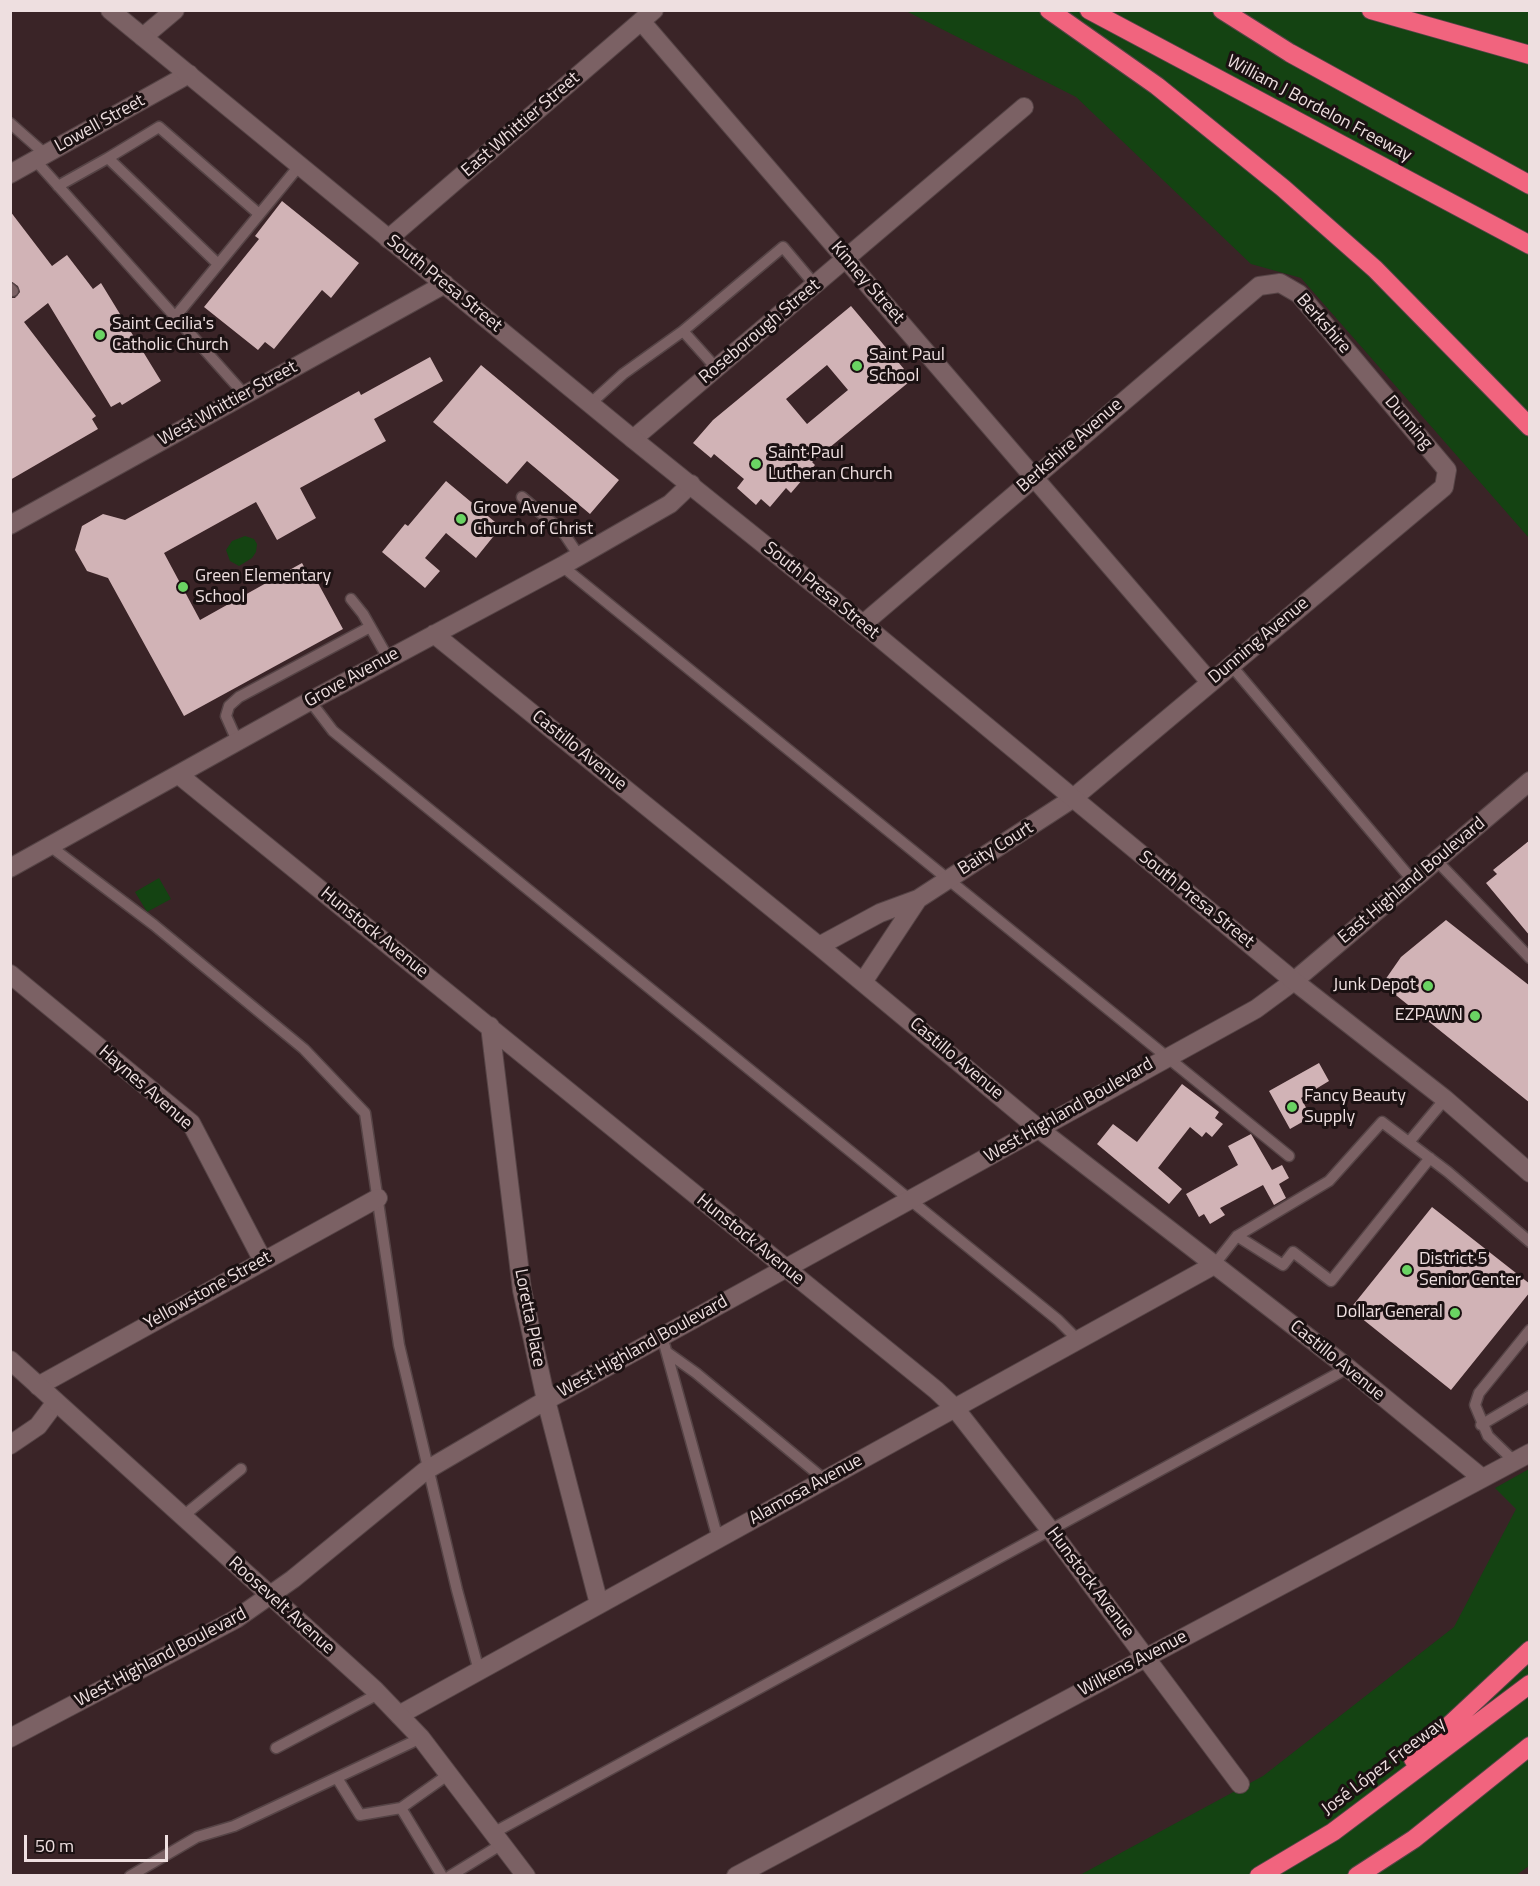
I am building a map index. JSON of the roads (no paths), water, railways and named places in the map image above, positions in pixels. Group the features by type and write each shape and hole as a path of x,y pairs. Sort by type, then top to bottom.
{"highway":[{"path":"1050,10 1157,86 1283,188 1375,269 1530,427"},
{"name":"William J Bordelon Freeway","path":"1089,10 1530,245"},
{"name":"William J Bordelon Freeway","path":"1222,10 1290,53 1530,185"},
{"path":"1371,10 1529,54"},
{"path":"1333,1832 1530,1650"},
{"name":"José López Freeway","path":"1259,1875 1333,1832 1530,1684"},
{"path":"1414,1839 1530,1746"},
{"path":"1357,1875 1530,1760"}],"street":[{"name":"South Presa Street","path":"110,10 591,403 633,440 691,484 862,624 1294,981 1526,1165"},
{"path":"143,37 175,10"},
{"name":"East Whittier Street","path":"388,239 648,16"},
{"name":"Kinney Street","path":"648,16 846,259 1210,682"},
{"name":"Lowell Street","path":"10,174 189,74"},
{"name":"Roseborough Street","path":"633,440 1024,107"},
{"name":"West Whittier Street","path":"10,525 445,284"},
{"name":"Berkshire Avenue","path":"862,624 1246,295 1259,286 1284,285"},
{"name":"Berkshire","path":"1284,285 1299,294 1360,366"},
{"name":"Dunning","path":"1360,366 1446,470 1445,483"},
{"name":"Dunning Avenue","path":"1072,799 1445,483"},
{"name":"Grove Avenue","path":"10,868 388,658 562,566 669,504 691,484"},
{"name":"Castillo Avenue","path":"434,634 819,946 1039,1129 1348,1368 1482,1478"},
{"name":"Hunstock Avenue","path":"179,775 954,1407 1051,1531 1240,1784"},
{"name":"East Highland Boulevard","path":"1294,981 1530,781"},
{"name":"Baity Court","path":"819,946 880,913 918,898 1072,799"},
{"name":"Baity Court","path":"862,982 918,898"},
{"name":"Haynes Avenue","path":"10,974 190,1123 263,1261"},
{"name":"West Highland Boulevard","path":"10,1738 236,1619 270,1596 430,1468 546,1400 665,1345 785,1269 1166,1056 1256,1009 1294,981"},
{"name":"Loretta Place","path":"489,1026 522,1290 546,1400 599,1604"},
{"name":"Yellowstone Street","path":"38,1386 378,1198"},
{"name":"Alamosa Avenue","path":"399,1715 1214,1265"},
{"name":"Roosevelt Avenue","path":"10,1360 399,1715 421,1738 449,1774 522,1874"},
{"path":"10,1445 38,1426 57,1402"},
{"name":"Wilkens Avenue","path":"736,1875 1522,1457"}],"lane":[{"path":"10,123 40,157 58,186 245,395"},
{"path":"58,186 159,127 259,214"},
{"path":"108,158 218,264"},
{"path":"175,316 299,166"},
{"path":"591,403 623,374 683,331 783,247 815,285"},
{"path":"683,331 717,369"},
{"path":"522,497 563,532 579,556"},
{"path":"562,566 1289,1156"},
{"path":"351,599 388,658"},
{"path":"238,743 226,716 229,706 239,697 370,627"},
{"path":"1230,664 1413,881"},
{"path":"310,701 333,731 1058,1320 1078,1340"},
{"path":"50,846 154,925 304,1049 365,1113 399,1345 430,1468 457,1590 480,1671"},
{"path":"1437,861 1530,958"},
{"path":"1409,1142 1445,1099"},
{"path":"1214,1265 1237,1236 1329,1181 1382,1122 1430,1158 1530,1242"},
{"path":"1237,1236 1283,1265 1293,1252 1331,1281 1430,1158"},
{"path":"1522,1457 1488,1436 1481,1425 1475,1405 1479,1393 1530,1330"},
{"path":"665,1345 825,1480"},
{"path":"665,1345 718,1539"},
{"path":"450,1875 497,1838 1348,1368"},
{"path":"1481,1425 1530,1395"},
{"path":"182,1516 241,1469"},
{"path":"276,1748 378,1694"},
{"path":"130,1875 197,1837 234,1826 421,1738"},
{"path":"337,1778 360,1815 401,1808 449,1774"},
{"path":"401,1808 442,1875"}],"place":[{"name":"Saint Cecilia's Catholic Church","path":"100,335"},
{"name":"Saint Paul School","path":"857,366"},
{"name":"Saint Paul Lutheran Church","path":"756,464"},
{"name":"Grove Avenue Church of Christ","path":"461,519"},
{"name":"Green Elementary School","path":"183,587"},
{"name":"Junk Depot","path":"1428,986"},
{"name":"EZPAWN","path":"1475,1016"},
{"name":"Fancy Beauty Supply","path":"1292,1107"},
{"name":"District 5 Senior Center","path":"1407,1270"},
{"name":"Dollar General","path":"1455,1313"}]}
